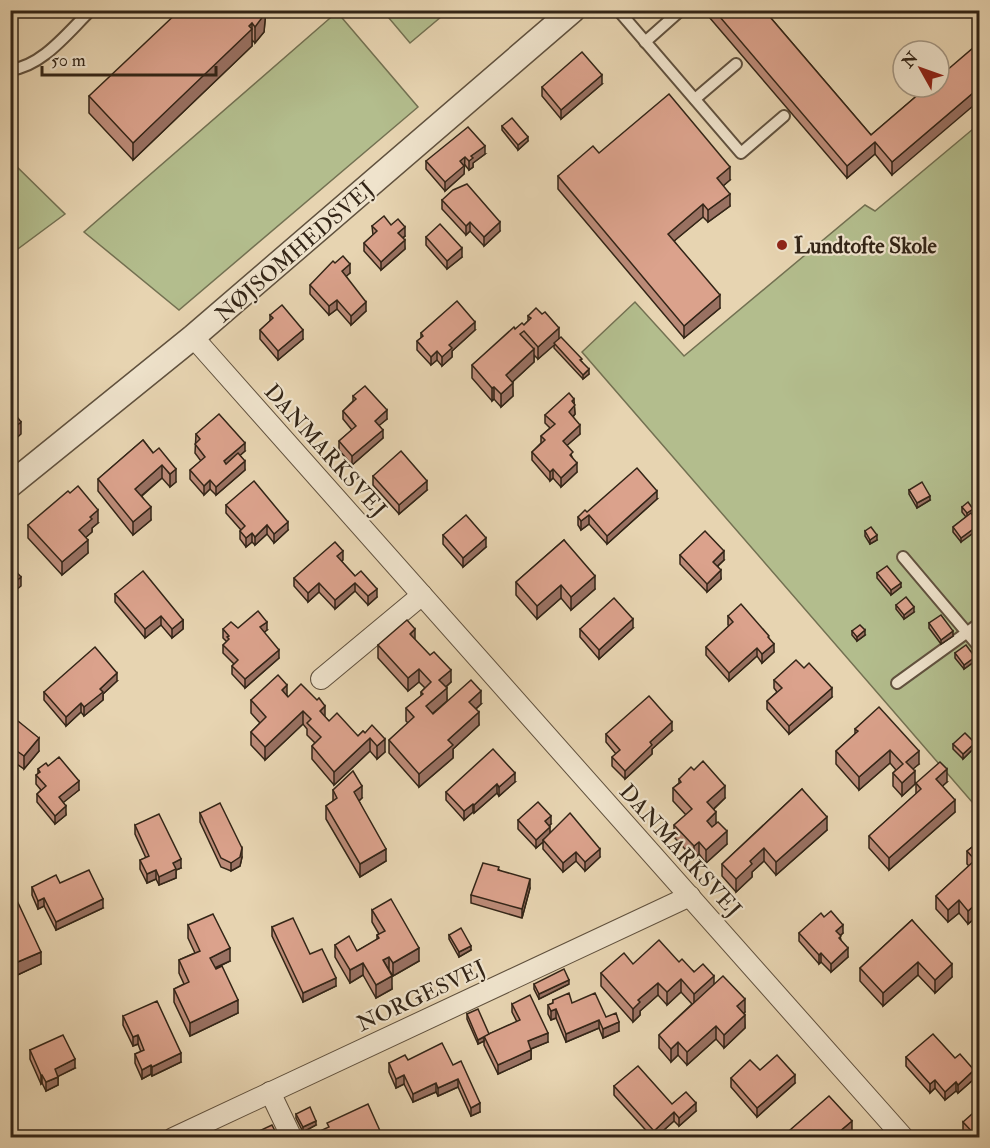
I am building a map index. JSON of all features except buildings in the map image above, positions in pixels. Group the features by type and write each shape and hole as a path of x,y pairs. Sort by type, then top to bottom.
{"street":[{"name":"NØJSOMHEDSVEJ","path":"10,485 193,337 573,10"},
{"name":"DANMARKSVEJ","path":"193,337 904,1137"},
{"path":"321,679 422,595"},
{"name":"NORGESVEJ","path":"173,1137 690,896"},
{"path":"270,1092 292,1137"}],"lane":[{"path":"10,70 22,68 40,59 91,10"},
{"path":"618,10 741,153 783,116"},
{"path":"645,42 681,10"},
{"path":"695,99 736,64"},
{"path":"903,557 980,648"},
{"path":"897,683 980,623"}],"green space":[{"path":"383,11 448,11 410,43"},
{"path":"337,12 418,107 179,310 84,232"},
{"path":"979,124 979,810 582,352 635,302 684,356 865,205 875,211"},
{"path":"11,161 65,214 10,254"}],"place":[{"name":"Lundtofte Skole","path":"782,245"}]}
